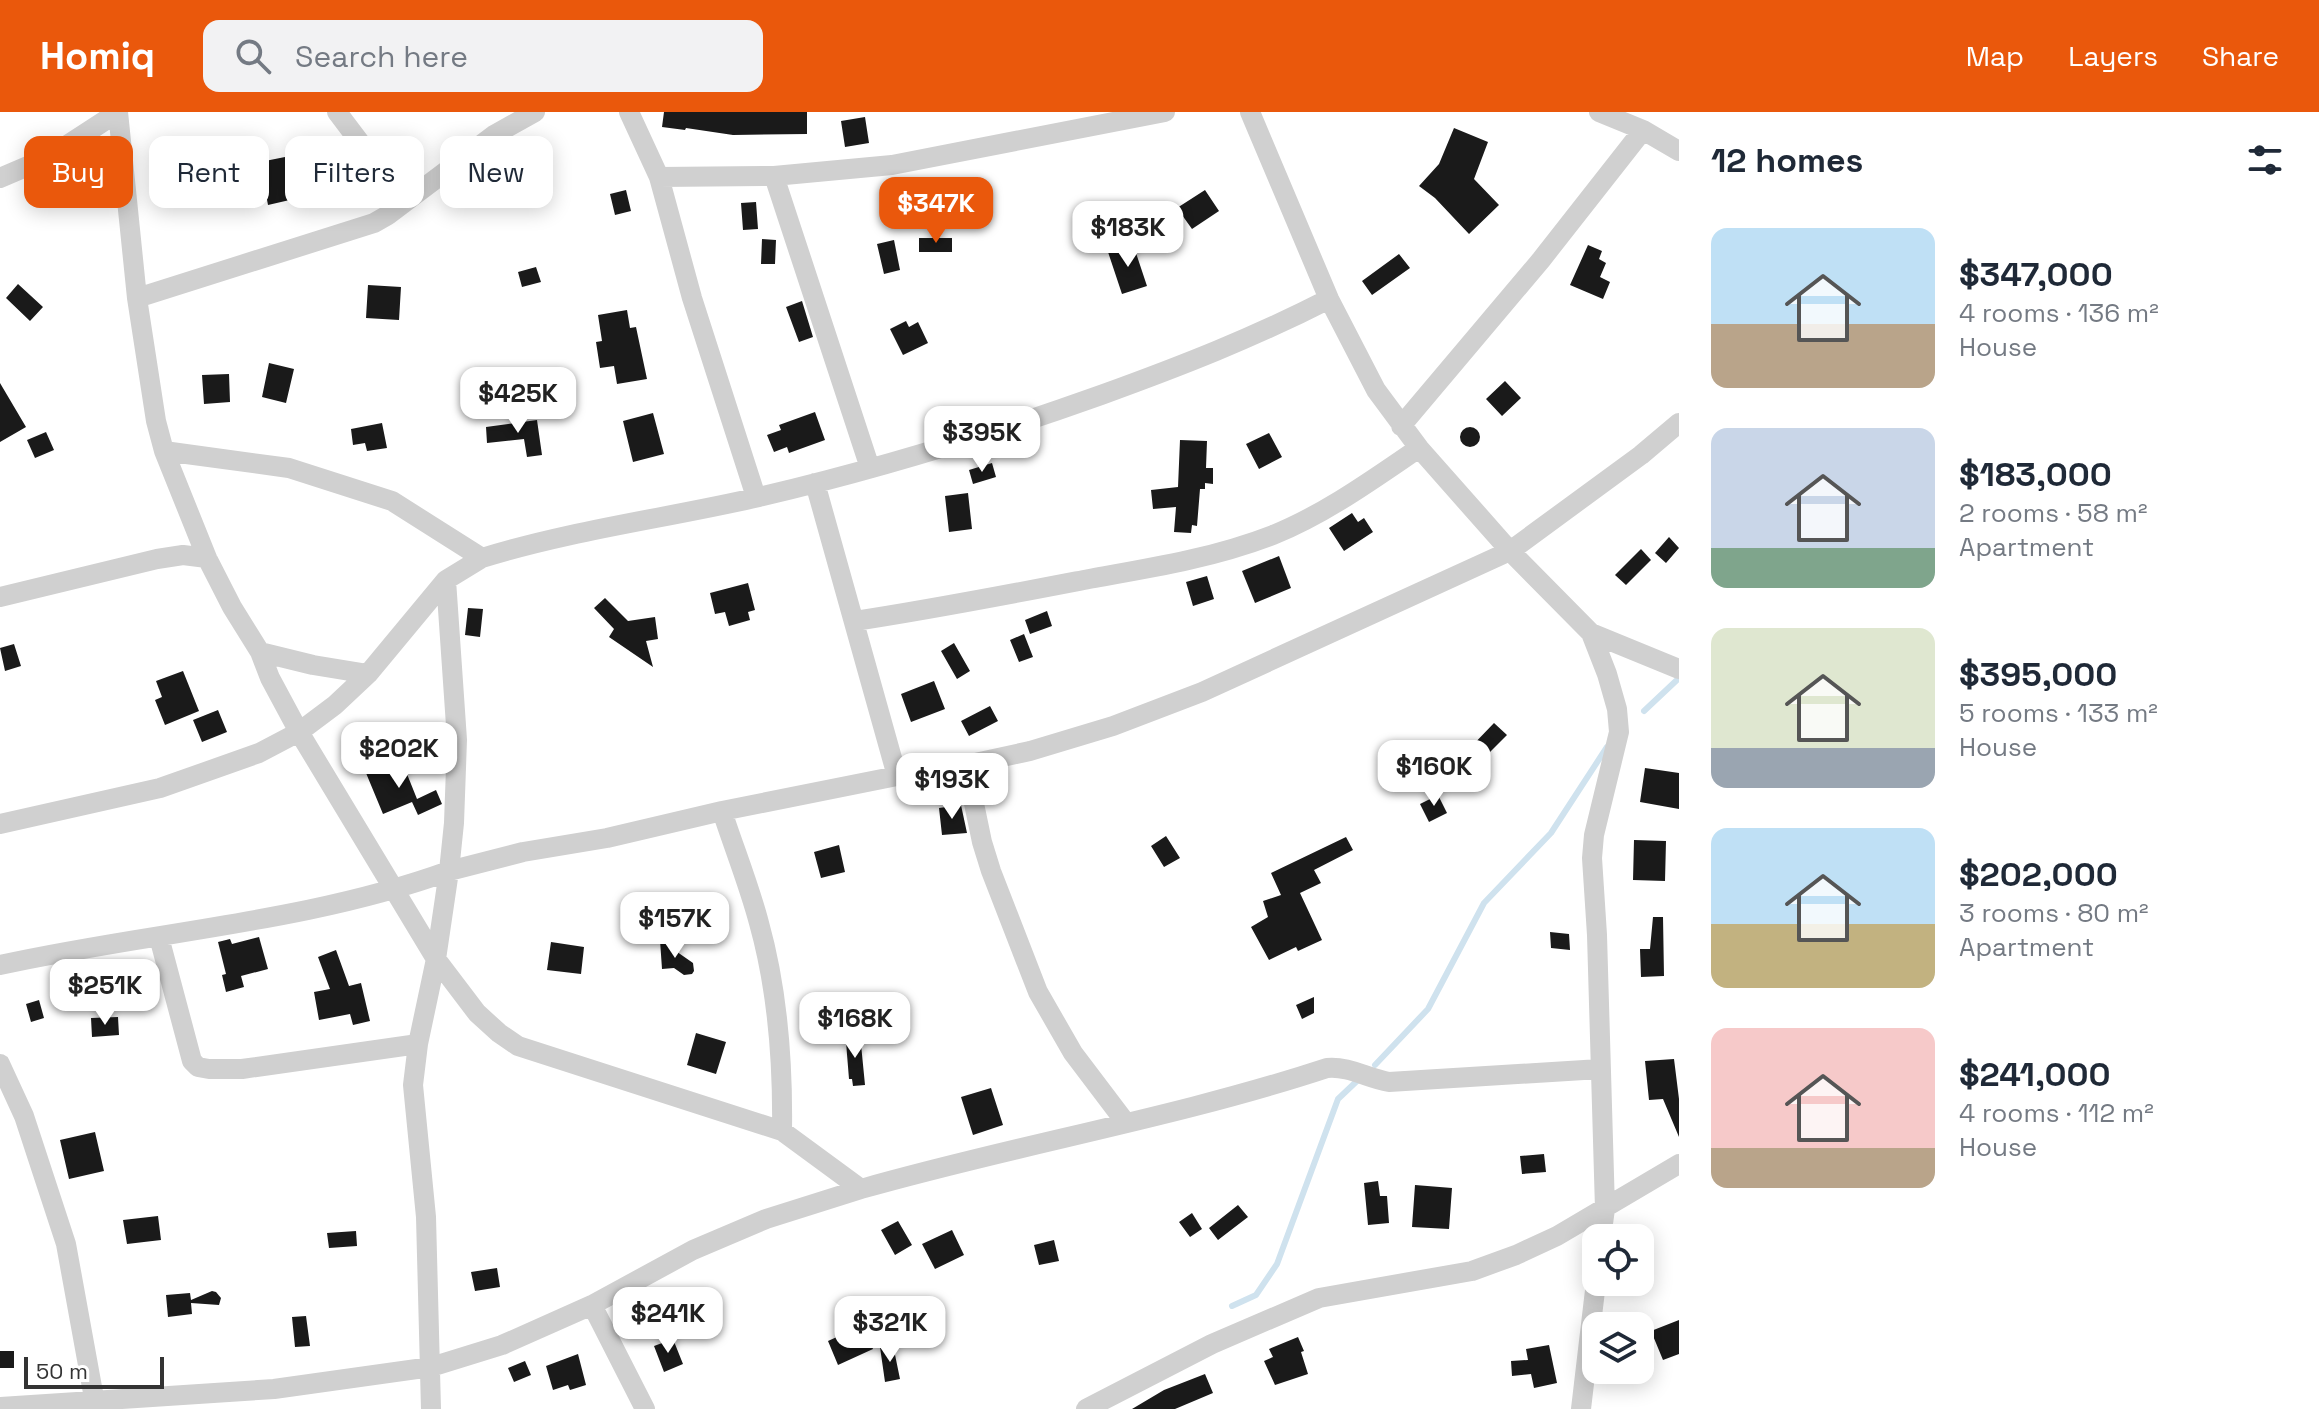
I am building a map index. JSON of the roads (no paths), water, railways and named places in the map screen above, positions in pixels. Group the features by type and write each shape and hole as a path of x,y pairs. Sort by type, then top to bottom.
{"street":[{"path":"0,177 49,157 118,112 137,298 156,421 164,451 207,558 260,652 270,678 299,732 436,959 477,1013 518,1046 782,1131 861,1189"},
{"path":"337,112 355,136"},
{"path":"424,188 494,135 535,112"},
{"path":"629,112 659,177 692,298 756,497"},
{"path":"659,177 774,176 892,165 1165,112"},
{"path":"1250,112 1329,299 1376,390 1401,426 1510,551 1591,633 1679,669"},
{"path":"1599,112 1643,130 1679,151"},
{"path":"1401,426 1541,260 1643,130"},
{"path":"774,176 870,468"},
{"path":"137,298 374,223 396,208"},
{"path":"0,824 160,788 259,753 299,732 335,705 368,674 446,580 482,558 815,483 1033,419 1199,360 1263,333 1329,299"},
{"path":"0,965 394,891 449,871 523,852 607,838 897,776 966,765 1030,751 1113,726 1202,692 1510,551 1641,455 1679,423"},
{"path":"855,621 961,605 1227,550 1272,535 1322,512 1419,448"},
{"path":"164,451 289,468 392,501 482,558"},
{"path":"815,483 897,776"},
{"path":"0,597 157,559 183,555 207,558"},
{"path":"431,1409 426,1217 413,1085 418,1044 436,959 454,823 457,740 446,580"},
{"path":"1591,633 1607,674 1619,721 1594,835 1592,858 1597,935 1603,1224"},
{"path":"260,652 368,674"},
{"path":"966,765 991,871 1038,992 1073,1053 1126,1123"},
{"path":"722,811 759,922 772,984 780,1043 782,1131"},
{"path":"159,937 192,1061 198,1067 242,1069 418,1044"},
{"path":"0,1064 24,1116 66,1244 95,1405"},
{"path":"0,1407 276,1399 431,1367 502,1345 592,1305 693,1250 766,1219 929,1170 1030,1148 1327,1068 1344,1067 1371,1079 1389,1082 1600,1069"},
{"path":"1086,1409 1212,1344 1319,1298 1472,1271 1543,1242 1679,1164"},
{"path":"1581,1409 1594,1296"},
{"path":"592,1305 645,1409"}],"waterway":[{"path":"1644,711 1678,679"},
{"path":"1375,1065 1428,1009 1484,903 1551,833 1607,747"},
{"path":"1232,1306 1256,1295 1277,1264 1338,1099 1358,1080"}]}
